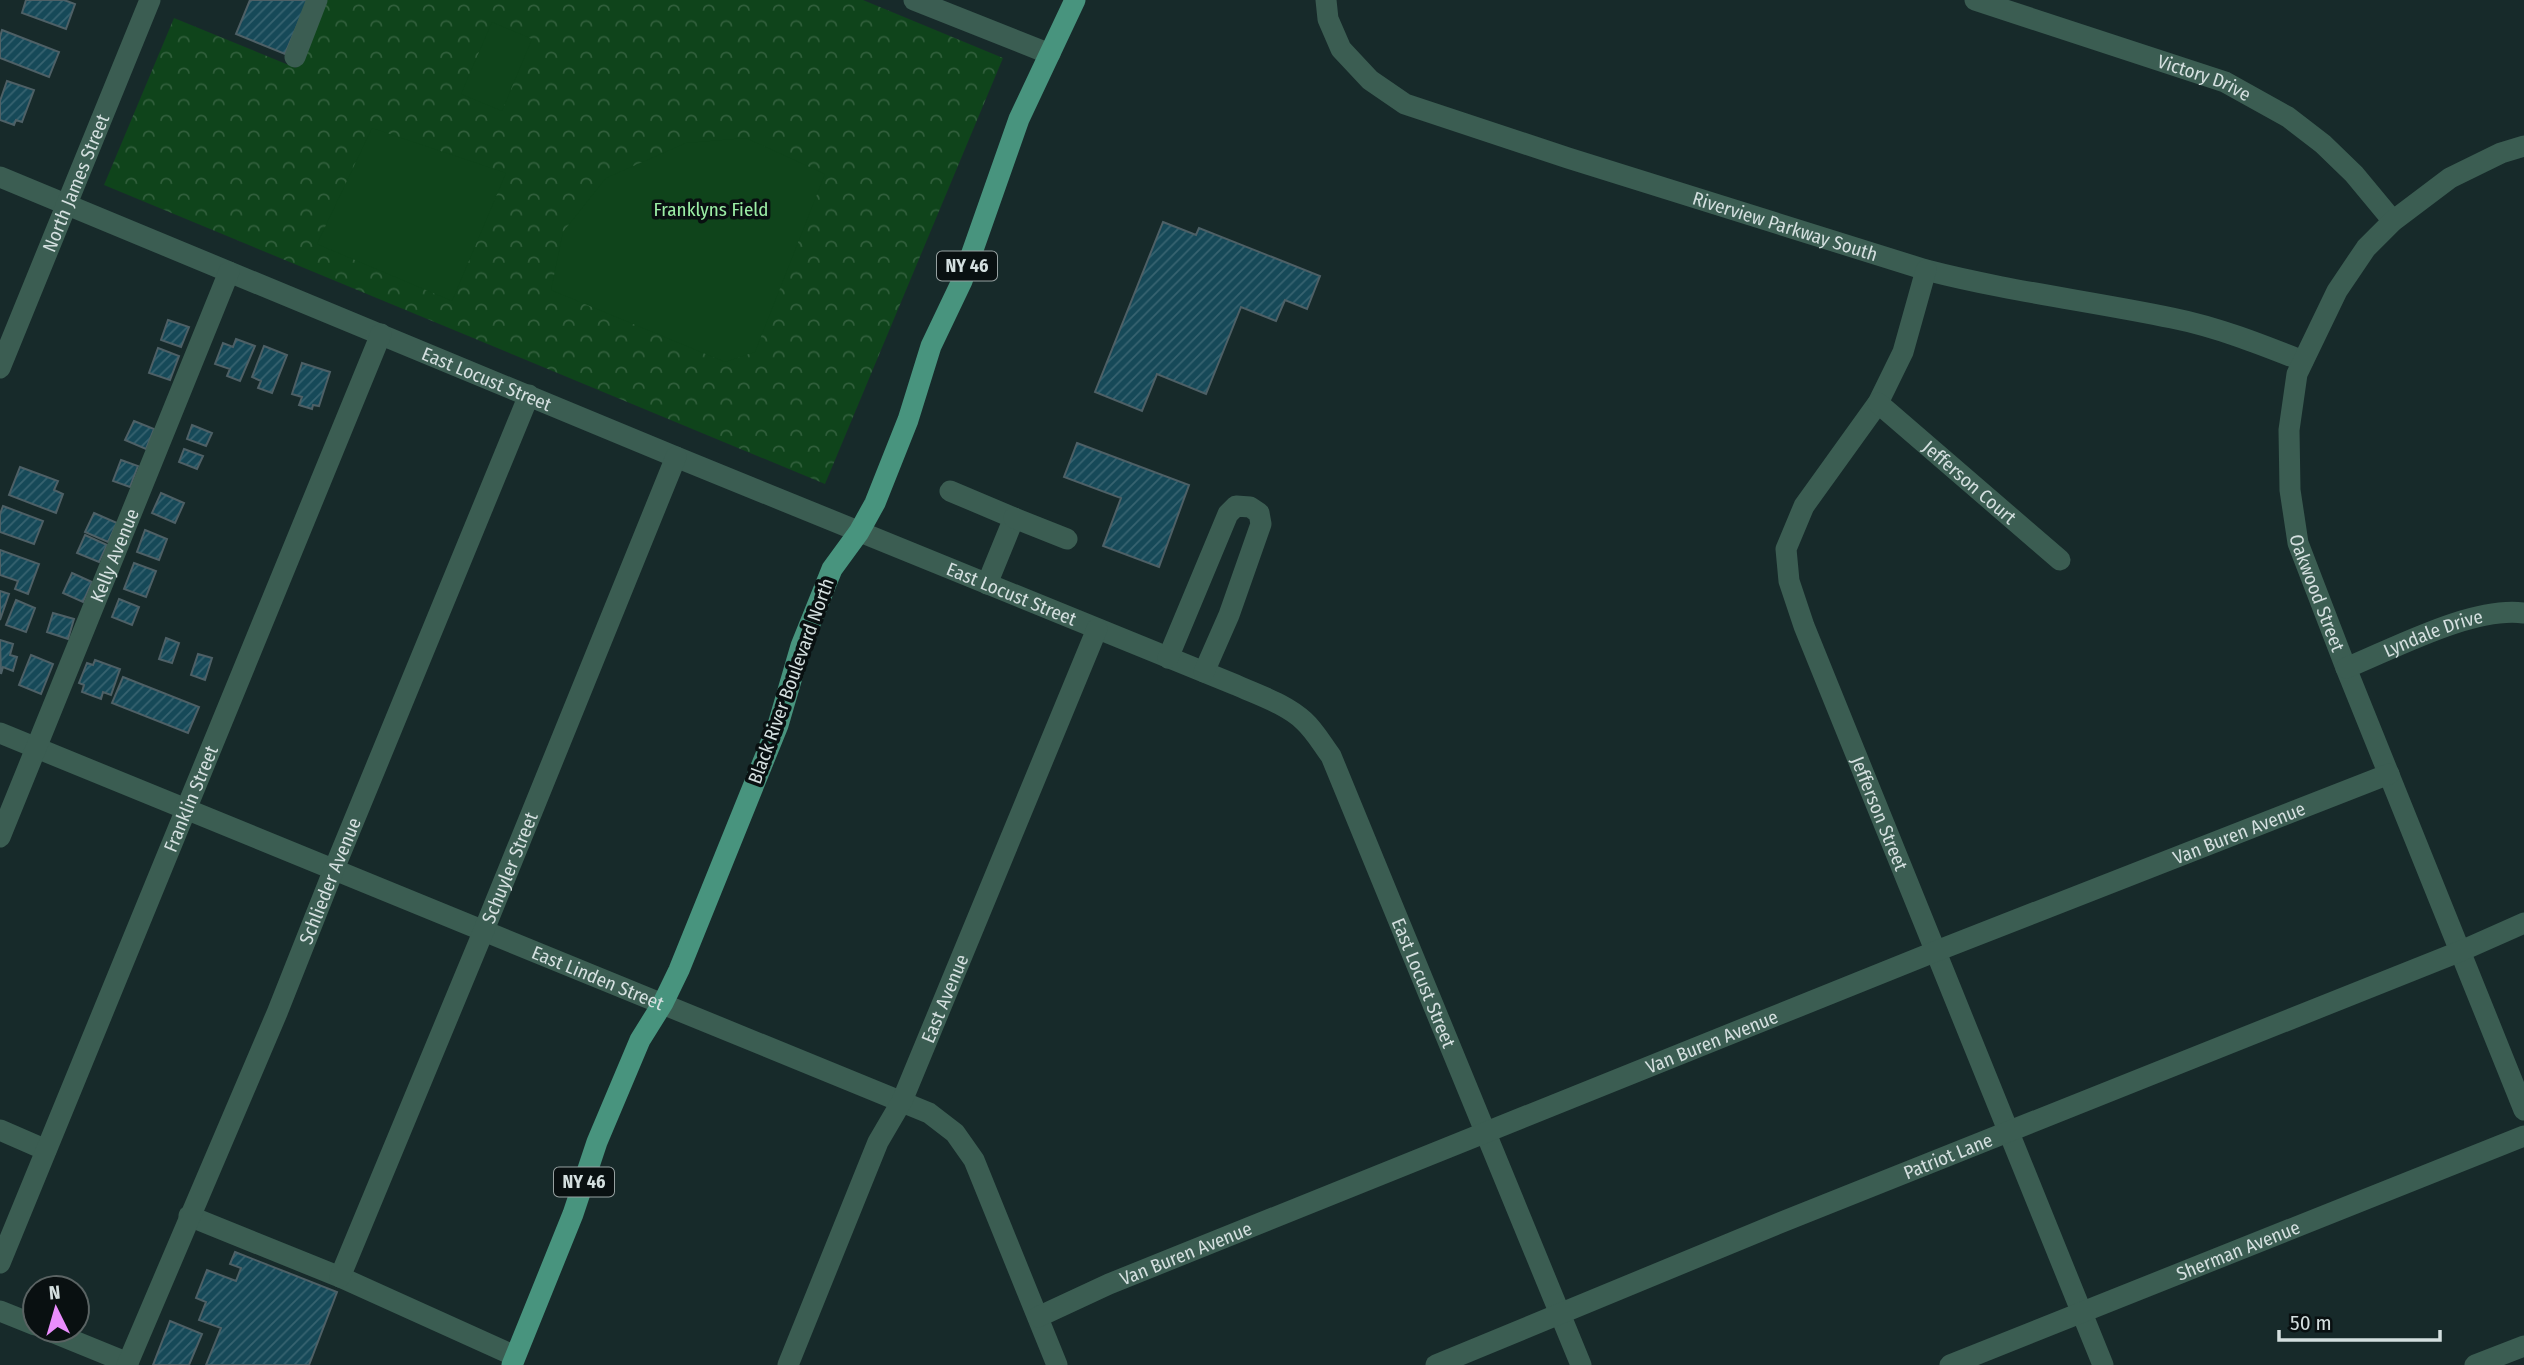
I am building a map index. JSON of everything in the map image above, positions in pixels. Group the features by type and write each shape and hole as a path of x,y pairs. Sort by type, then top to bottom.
{"main road":[{"name":"Black River Boulevard North","path":"513,1361 640,1040 679,970 778,725 801,646 832,569 859,532 875,503 908,420 931,346 962,281 1014,132 1075,0"}],"street":[{"name":"North James Street","path":"0,368 150,0"},
{"path":"295,57 317,0"},
{"path":"914,0 1050,54"},
{"name":"Riverview Parkway South","path":"1326,0 1328,19 1341,49 1370,80 1405,104 1926,270 1981,285 2174,318 2247,339 2303,361"},
{"name":"Victory Drive","path":"1975,0 2225,82 2287,117 2323,144 2354,174 2393,221"},
{"name":"Oakwood Street","path":"2524,146 2501,153 2450,178 2393,221 2366,248 2337,291 2297,374 2289,430 2290,490 2298,542 2524,1110"},
{"name":"East Locust Street","path":"0,177 1168,657 1287,709 1302,719 1331,756 1484,1135 1581,1365"},
{"name":"Jefferson Street","path":"1926,270 1903,352 1878,403 1804,506 1786,549 1789,581 1804,626 1934,952 2103,1365"},
{"name":"Kelly Avenue","path":"0,837 229,272"},
{"name":"Franklin Street","path":"0,1263 381,334"},
{"name":"Schlieder Avenue","path":"128,1364 277,1013 529,395"},
{"name":"Jefferson Court","path":"1878,403 2060,560"},
{"name":"Schuyler Street","path":"340,1277 676,457"},
{"path":"950,491 1067,539"},
{"path":"1168,657 1228,514 1236,506 1250,507 1259,513 1261,524 1204,672"},
{"path":"987,584 1014,518"},
{"name":"Lyndale Drive","path":"2346,668 2473,617 2509,611 2524,613"},
{"name":"East Avenue","path":"788,1365 878,1142 902,1101 1097,629"},
{"name":"East Linden Street","path":"0,733 929,1113 955,1133 974,1160 1057,1365"},
{"name":"Van Buren Avenue","path":"1038,1317 1109,1284 1934,952 2389,774"},
{"name":"Patriot Lane","path":"1436,1365 2524,923"},
{"path":"0,1130 46,1150"},
{"name":"Sherman Avenue","path":"1950,1365 2524,1136"},
{"path":"189,1216 340,1277 513,1361"},
{"path":"0,1311 21,1319"},
{"path":"80,1344 128,1364"},
{"path":"2475,1365 2524,1346"}],"green space":[{"name":"Franklyns Field","path":"325,0 863,0 1003,58 825,484 104,185 174,18 296,68"},
{"path":"492,22 532,39 502,111 461,94"},
{"path":"372,128 506,173 452,301 317,244"},
{"path":"746,138 825,174 755,352 725,362 551,290 563,232 606,178 686,143"}],"building":[{"path":"26,0 64,0 75,4 66,29 22,13"},
{"path":"250,0 308,0 285,54 236,34"},
{"path":"2,30 59,52 49,77 0,58"},
{"path":"7,81 34,90 22,122 16,120 14,125 0,120 0,101"},
{"path":"1163,222 1196,235 1199,228 1320,276 1307,309 1285,300 1276,321 1241,307 1206,394 1157,374 1142,411 1095,392"},
{"path":"168,320 189,327 181,347 161,340"},
{"path":"236,339 255,346 240,381 227,376 230,369 215,364 223,343 233,347"},
{"path":"264,346 287,355 272,393 258,388 261,381 252,377"},
{"path":"158,348 179,356 170,380 149,373"},
{"path":"302,363 330,372 319,406 313,405 312,409 299,405 302,397 292,394"},
{"path":"134,421 154,429 146,449 125,440"},
{"path":"192,425 212,433 206,446 187,439"},
{"path":"1077,443 1189,485 1159,567 1103,546 1121,498 1064,477"},
{"path":"184,449 203,456 197,469 179,462"},
{"path":"121,460 138,466 130,487 113,481"},
{"path":"20,467 58,481 54,490 63,494 56,513 9,495"},
{"path":"161,493 184,503 175,523 152,513"},
{"path":"3,506 43,521 34,544 0,532"},
{"path":"94,513 117,523 108,542 85,532"},
{"path":"145,530 167,539 159,560 137,552"},
{"path":"85,535 107,545 99,562 77,553"},
{"path":"0,550 39,564 28,594 15,589 18,581 0,575"},
{"path":"134,563 156,571 146,597 124,589"},
{"path":"72,573 92,582 83,602 63,593"},
{"path":"0,591 9,594 0,620"},
{"path":"119,599 139,607 132,625 112,617"},
{"path":"16,600 35,608 26,632 6,625"},
{"path":"53,613 74,619 68,639 47,632"},
{"path":"166,638 179,643 172,663 159,659"},
{"path":"0,640 13,644 10,655 17,657 13,671 3,667 1,674"},
{"path":"198,654 212,658 205,680 191,675"},
{"path":"31,655 53,664 41,694 19,685"},
{"path":"95,660 120,669 111,695 103,692 101,699 82,692 84,685 79,683 87,663 93,665"},
{"path":"123,677 199,707 188,733 112,703"},
{"path":"235,1252 337,1292 309,1365 206,1365 221,1328 199,1320 206,1302 196,1298 207,1270 236,1281 241,1268 230,1264"},
{"path":"170,1321 202,1334 189,1365 153,1365"}]}
